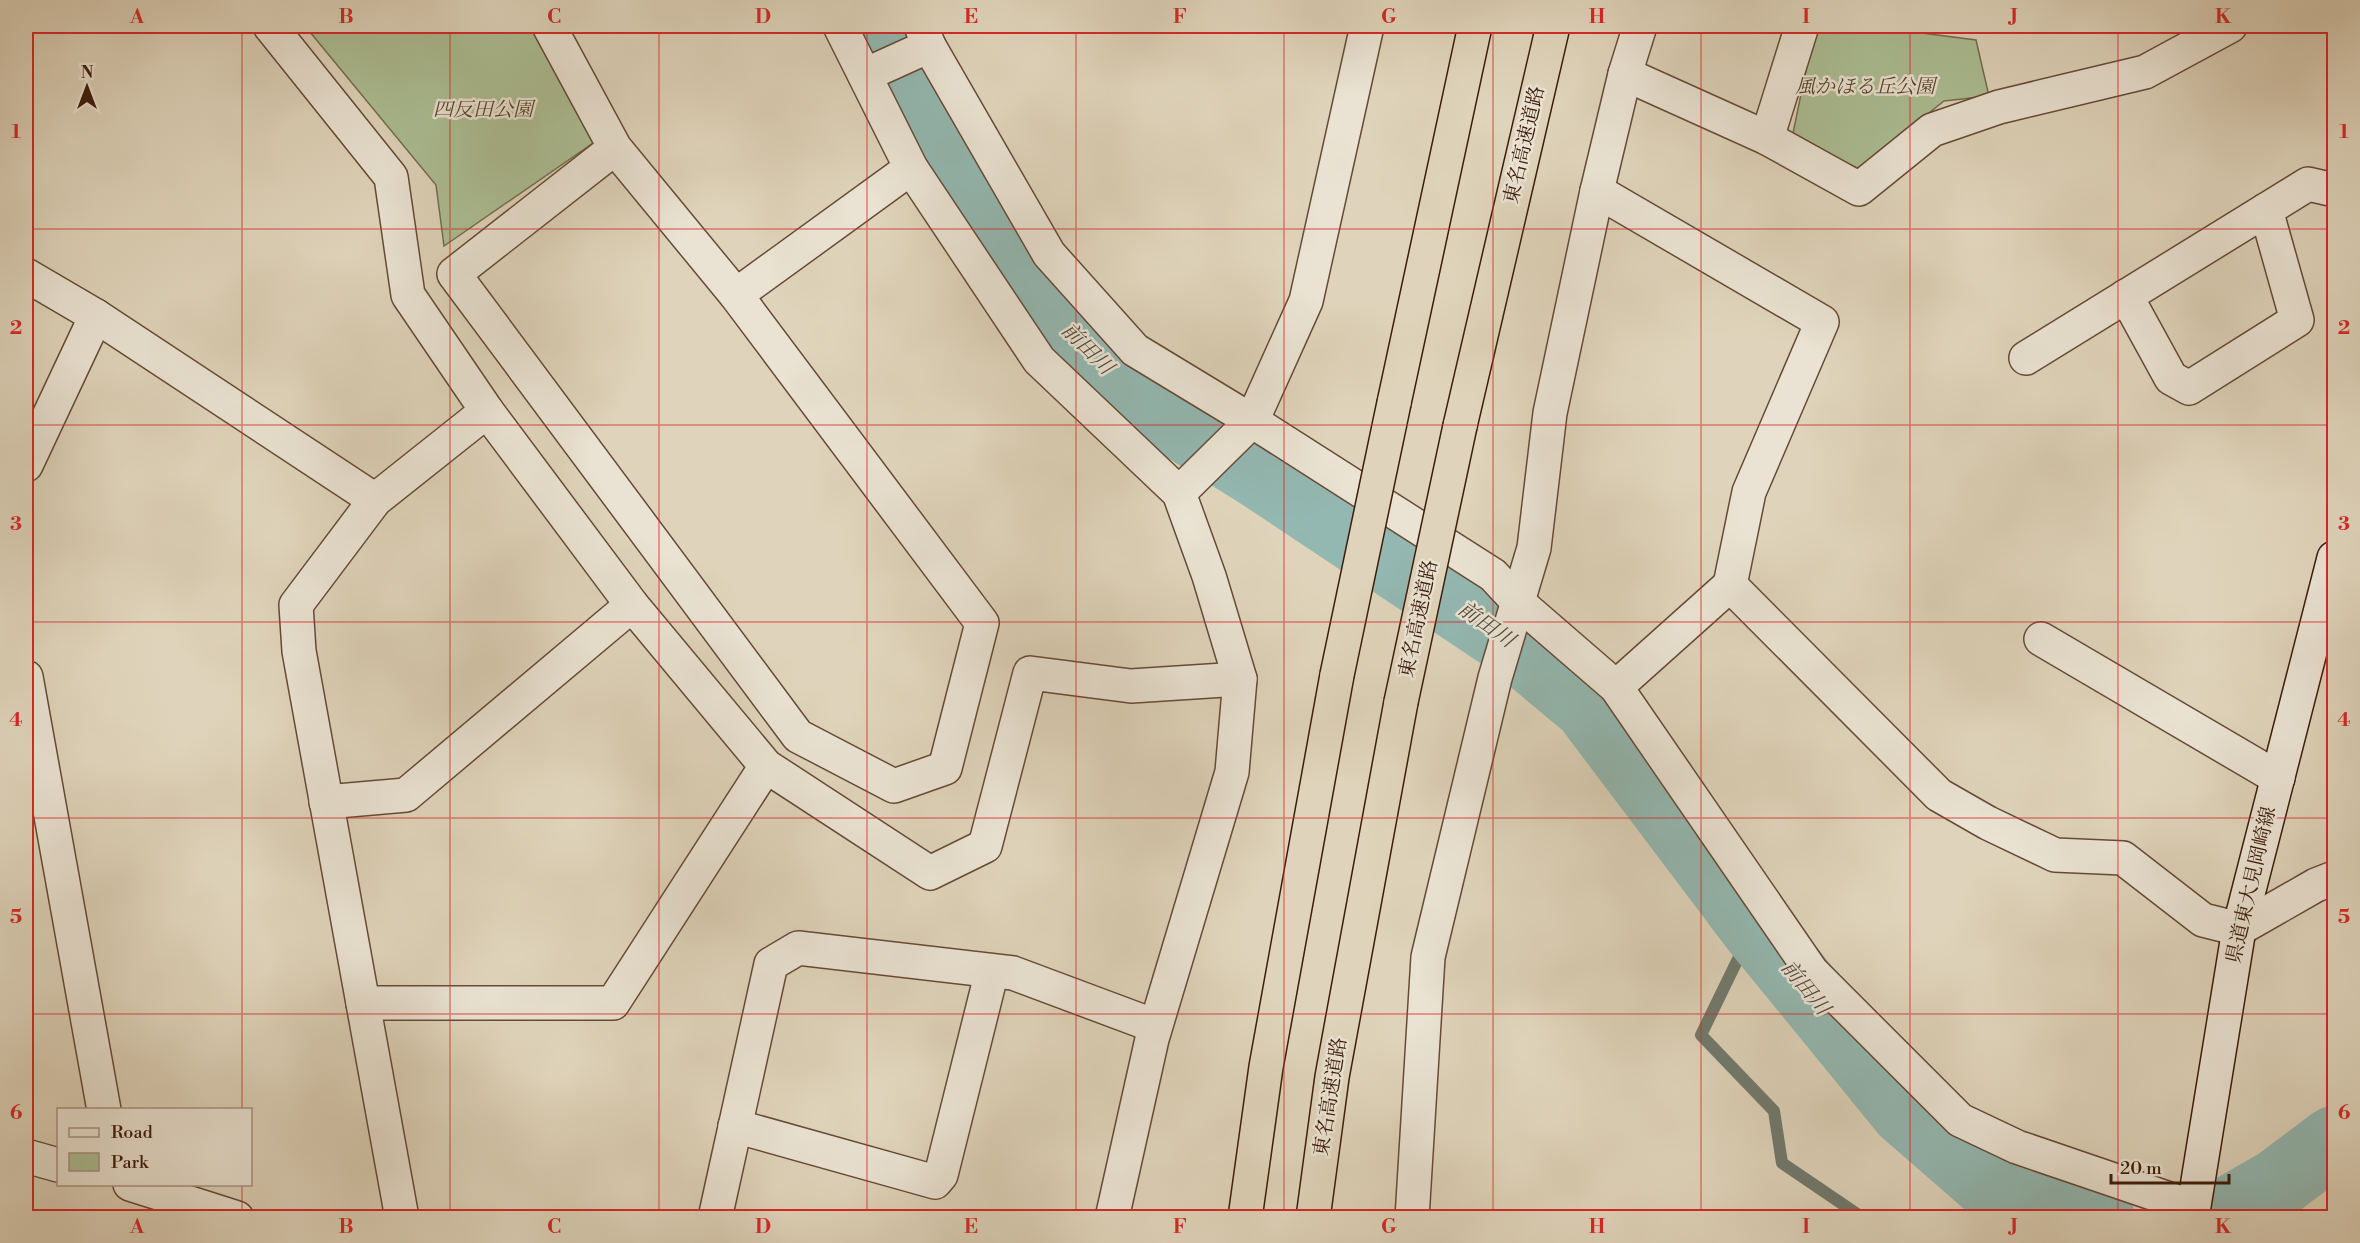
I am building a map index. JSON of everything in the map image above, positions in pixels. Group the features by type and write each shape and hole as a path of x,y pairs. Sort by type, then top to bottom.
{"highway":[{"path":"1245,1218 1266,1067 1337,675 1475,26"},
{"name":"東名高速道路","path":"1313,1218 1332,1077 1401,702 1460,426 1553,26"}],"street":[{"path":"270,26 391,177 408,295 487,411 632,605 766,766 930,873 985,846 1030,673 1131,686 1240,679"},
{"path":"549,26 615,148 736,295 982,623 945,768 894,786 798,736 454,274 615,148"},
{"path":"840,26 911,168 1039,360 1179,493 1209,576 1240,679 1232,772 1155,1026 1112,1218"},
{"path":"1179,493 1252,421 1306,301 1367,26"},
{"path":"1412,1218 1428,957 1495,678 1534,548 1550,412 1597,191 1625,74 1640,26"},
{"path":"1767,138 1802,26"},
{"path":"1625,74 1767,138 1859,189 1932,130 1999,107 2145,72 2208,30"},
{"path":"865,75 925,35 1049,254 1135,350 1252,421 1493,575 1519,603 1616,687 1812,972 1960,1120 2017,1146 2193,1212"},
{"path":"736,295 911,168"},
{"path":"2026,358 2308,184 2334,189"},
{"path":"1597,191 1822,322 1749,492 1730,585 1616,687"},
{"path":"2126,296 2171,378 2189,388 2297,320 2266,210"},
{"path":"26,275 96,316 375,500"},
{"path":"26,465 96,316"},
{"path":"402,1218 299,651 296,606 375,500 487,411"},
{"name":"県道東大見岡崎線","path":"2193,1212 2239,929 2334,558"},
{"path":"1730,585 1939,795 1988,823 2055,855 2123,858 2203,920 2239,929 2316,885 2334,878"},
{"path":"326,802 406,795 632,605"},
{"path":"2041,639 2278,778"},
{"path":"26,676 104,1108"},
{"path":"363,1003 613,1003 766,766"},
{"path":"715,1218 771,964 798,948 1013,973 1155,1026"},
{"path":"735,1126 935,1182 940,1175 992,971"},
{"path":"26,1156 57,1165"},
{"path":"133,1186 237,1218"}],"green space":[{"name":"四反田公園","path":"305,26 534,26 596,141 444,246 436,185"},
{"name":"風かほる丘公園","path":"1815,26 1867,26 1976,40 1989,96 1944,101 1859,169 1792,138"}],"waterway":[{"name":"前田川","path":"880,26 915,102 1027,288 1133,395 1258,473 1509,640 1588,706 1754,926 1905,1111 1998,1192 2100,1218"},
{"path":"1754,926 1701,1035 1774,1111 1782,1163 1863,1218"},
{"name":"前田川","path":"2217,1218 2278,1183 2334,1141"}]}
